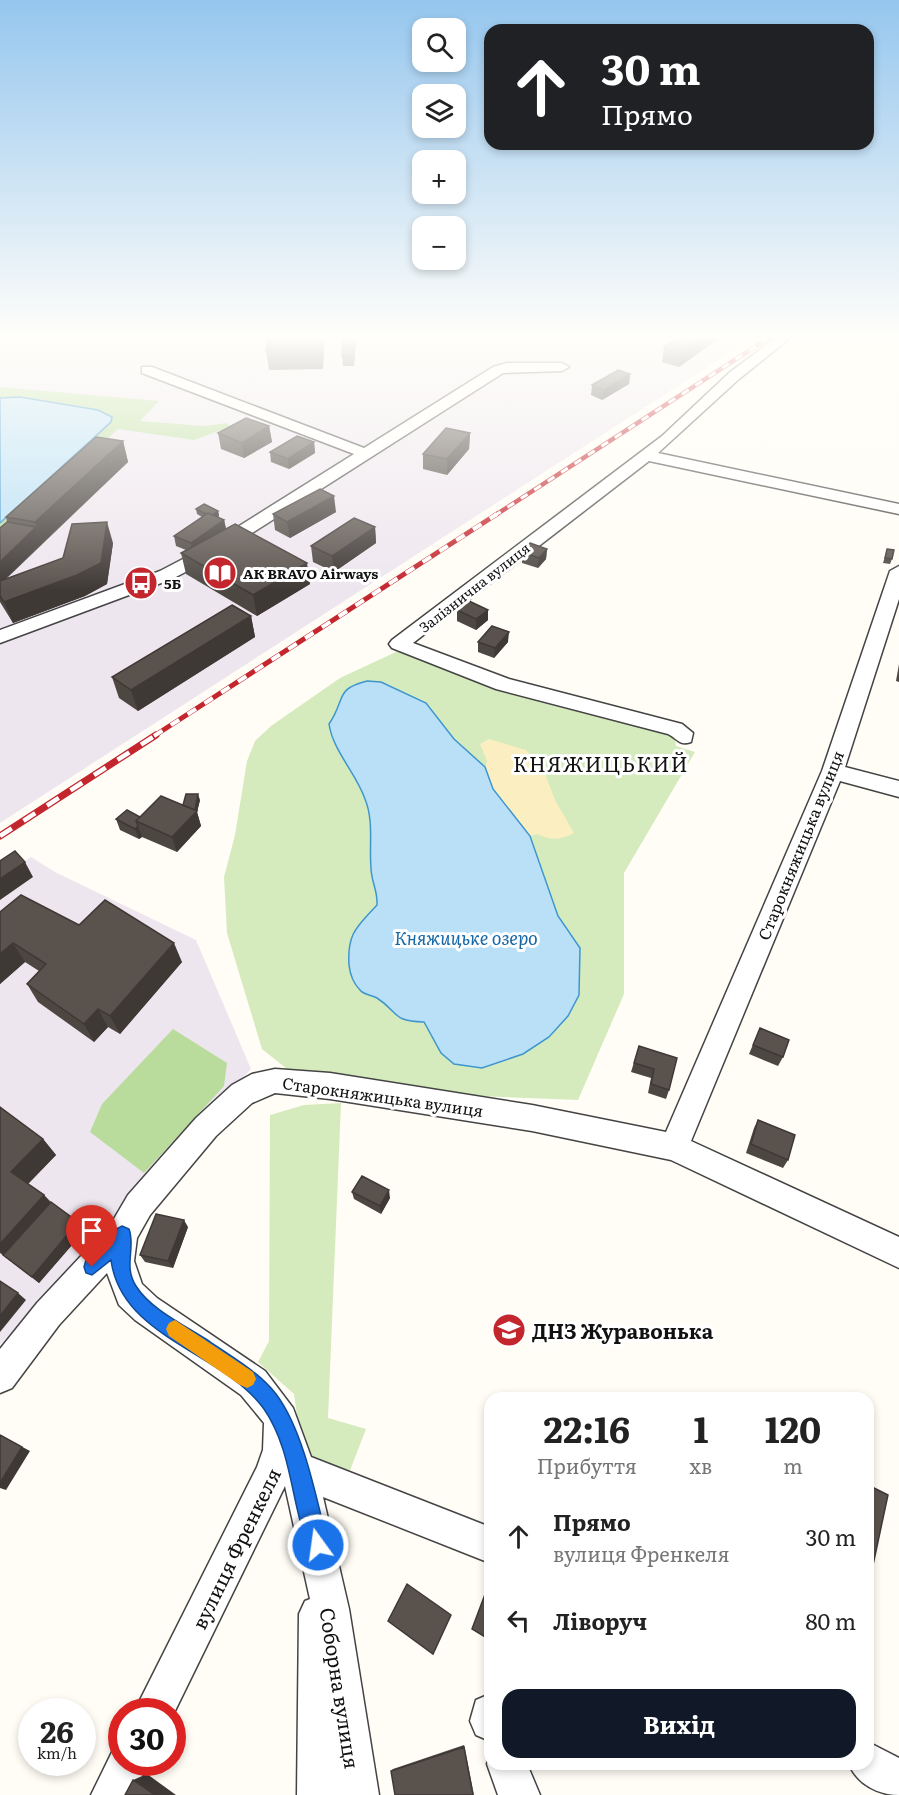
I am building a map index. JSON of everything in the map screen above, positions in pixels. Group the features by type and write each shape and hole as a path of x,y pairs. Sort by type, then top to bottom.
{"street":[{"path":"285,423 367,454"},
{"path":"0,636 166,575 210,552 416,423"},
{"name":"Залізнична вулиця","path":"684,737 683,733 675,729 503,684 399,644 686,423"},
{"path":"644,455 899,508"},
{"name":"Старокняжицька вулиця","path":"674,1147 832,771 899,572"},
{"path":"832,771 899,789"},
{"name":"Старокняжицька вулиця","path":"122,1235 139,1205 206,1127 242,1094 268,1082 287,1081 532,1118 674,1147 899,1253"},
{"path":"0,1376 48,1314 122,1235"},
{"path":"122,1235 119,1261 130,1293 146,1309 252,1383 270,1402 281,1420"},
{"name":"Соборна вулиця","path":"281,1420 299,1470 318,1545 358,1795"},
{"name":"вулиця Френкеля","path":"161,1698 272,1474 280,1450 281,1420"},
{"path":"299,1470 484,1543"},
{"name":"Соборна вулиця","path":"318,1545 318,1795"},
{"path":"874,1766 899,1781"},
{"path":"509,1770 519,1795"},
{"path":"112,1795 121,1776"}],"shaded area":[{"path":"0,423 621,423 0,823"},
{"path":"31,857 55,872 196,940 251,1069 0,1345 0,878"}],"green space":[{"path":"110,423 162,423 203,426 227,423 230,427 194,440 118,429 0,540 0,523"},
{"path":"398,651 492,687 675,736 676,746 695,752 624,873 624,994 578,1100 453,1095 287,1069 262,1049 227,933 224,877 235,835 247,761 255,741 271,726 340,678"},
{"path":"173,1029 227,1063 224,1086 144,1173 90,1132 102,1104"},
{"path":"341,1103 328,1418 366,1429 349,1473 310,1456 298,1423 294,1394 258,1362 269,1341 270,1115 304,1105"}],"sand":[{"path":"489,739 526,750 544,771 555,800 574,833 556,839 537,834 530,836 493,789 485,767 487,761 480,744"}],"water":[{"path":"0,423 110,423 0,523"},
{"name":"Княжицьке озеро","path":"367,681 381,682 426,703 454,739 485,767 493,789 530,836 558,916 580,948 579,995 568,1016 549,1037 523,1054 482,1068 454,1064 441,1053 424,1022 401,1018 377,998 362,992 352,978 349,954 352,938 359,925 377,905 371,873 370,824 368,807 361,789 335,743 329,724 345,692"}],"building":[{"path":"237,423 260,423 269,426 242,443 218,433"},
{"path":"446,428 470,433 447,459 423,454"},
{"path":"297,436 314,442 288,459 270,452"},
{"path":"96,437 123,441 35,522 6,517"},
{"path":"320,489 334,496 287,522 273,514"},
{"path":"204,504 218,511 212,515 196,509"},
{"path":"208,513 224,520 191,543 174,536"},
{"path":"354,518 375,527 332,556 311,546"},
{"path":"7,522 36,527 0,562 0,528"},
{"path":"107,522 101,563 77,575 4,602 0,596 0,581 63,558 72,524"},
{"path":"235,524 307,563 253,595 181,553"},
{"path":"530,543 547,549 539,558 522,552"},
{"path":"887,549 894,550 892,559 885,558"},
{"path":"469,601 488,610 476,619 457,610"},
{"path":"232,605 251,616 131,690 112,677"},
{"path":"492,626 509,632 495,648 478,642"},
{"path":"186,794 198,794 195,810 183,805"},
{"path":"161,796 197,811 172,837 136,821"},
{"path":"127,810 140,817 136,821 138,826 135,829 116,819"},
{"path":"15,851 25,862 0,879 0,861"},
{"path":"21,895 79,925 105,900 174,943 110,1016 98,1009 84,1024 27,984 46,964 13,943 0,954 0,912"},
{"path":"760,1028 789,1040 783,1057 753,1045"},
{"path":"639,1046 677,1058 669,1090 651,1084 654,1069 634,1063"},
{"path":"0,1107 43,1139 11,1172 44,1195 0,1244"},
{"path":"758,1120 795,1135 788,1160 751,1144"},
{"path":"362,1176 389,1190 380,1206 352,1192"},
{"path":"51,1202 78,1222 32,1277 3,1255"},
{"path":"156,1214 184,1220 168,1261 140,1255"},
{"path":"0,1281 18,1293 0,1316"},
{"path":"0,1435 22,1447 0,1483"},
{"path":"874,1488 888,1495 874,1560"},
{"path":"407,1584 451,1615 433,1654 388,1621"},
{"path":"484,1597 484,1636 472,1629"},
{"path":"464,1747 473,1795 395,1795 391,1771"},
{"path":"133,1780 155,1795 125,1795"}],"railway":[{"path":"494,516 638,423"},
{"path":"154,736 497,514"},
{"path":"0,836 156,735"}],"slow traffic":[{"path":"175,1329 247,1379"}],"place":[{"name":"АК BRAVO Airways","path":"220,573"},
{"name":"5Б","path":"141,583"},
{"name":"ДНЗ Журавонька","path":"509,1330"}],"district":[{"name":"КНЯЖИЦЬКИЙ","path":"601,763"}],"route":[{"path":"92,1267 122,1235 119,1261 130,1293 146,1309 252,1383 270,1402 281,1420 299,1470 318,1545"}]}
